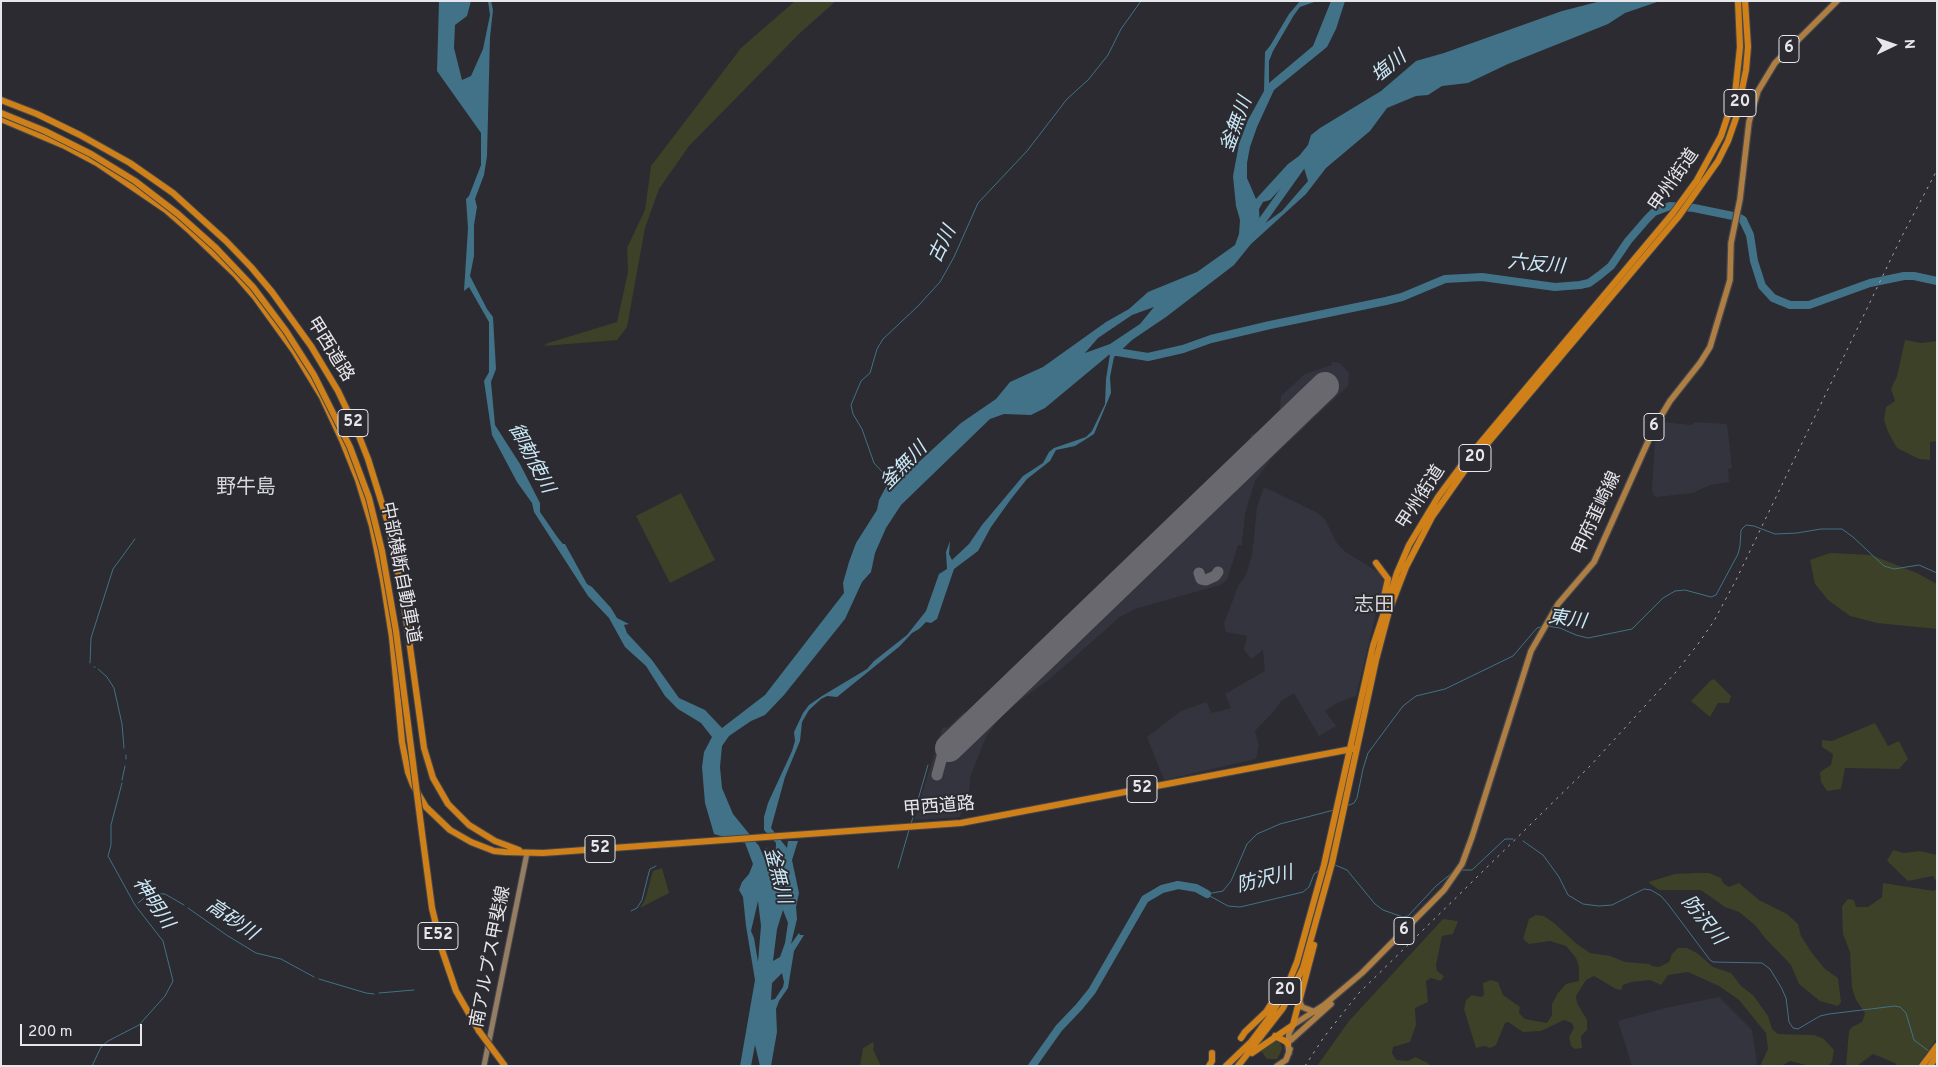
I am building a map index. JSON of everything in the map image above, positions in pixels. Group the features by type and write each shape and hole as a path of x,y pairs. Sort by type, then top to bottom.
{"highway":[{"name":"甲州街道","path":"1238,1066 1283,1008 1304,968 1332,863 1376,660 1389,611 1406,566 1432,517 1465,470 1676,214 1707,163 1721,136 1735,94 1740,47 1738,1"},
{"name":"甲州街道","path":"1226,1066 1251,1042 1278,1003 1298,962 1324,865 1374,646 1400,565 1409,545 1438,497 1461,466 1695,194 1718,161 1728,141 1736,118 1746,70 1748,47 1746,1"},
{"name":"甲西道路","path":"1,100 44,117 80,135 130,163 173,192 219,234 251,267 272,292 306,339 345,406 379,490 396,558 409,634 424,748 433,778 448,804 469,825 495,841 527,853"},
{"name":"中部横断自動車道","path":"1,113 45,131 91,154 135,181 178,214 216,248 253,287 286,331 314,375 350,447 369,498 382,551 398,641 432,908 442,950 456,991 479,1031 505,1066"},
{"name":"甲西道路","path":"1,118 65,146 97,163 166,210 230,269 255,297 309,374 322,397 347,453 364,500 383,580 393,646 403,750 408,772 426,807 442,823 460,836 494,851 527,853 972,821 1349,750"},
{"name":"20","path":"1374,646 1375,631 1388,585 1387,578 1376,563"},
{"name":"52","path":"1349,750 1356,748"},
{"path":"1241,1038 1266,1012 1282,987 1294,962 1315,899"},
{"path":"1244,1060 1293,1024 1314,949 1317,922"},
{"path":"1275,1036 1289,1042"},
{"path":"1922,1066 1937,1046"},
{"path":"1209,1066 1212,1061 1212,1054"},
{"path":"1930,1066 1937,1056"}],"main road":[{"name":"甲府韮崎線","path":"1293,1024 1315,1012 1350,984 1429,906 1456,875 1471,842 1528,660 1545,626 1565,594 1594,562 1655,426 1670,401 1710,348 1730,280 1730,254 1751,113 1758,91 1775,63 1837,1"},
{"name":"南アルプス甲斐線","path":"484,1066 527,853"},
{"path":"1289,1042 1321,1014 1350,984"},
{"path":"1299,1000 1302,1007 1315,1012"},
{"path":"1277,1066 1286,1060 1293,1024"}],"shaded area":[{"path":"1331,362 1340,363 1349,373 1348,386 1272,458 1255,481 1245,513 1242,545 1238,545 1227,580 1220,585 1135,609 1121,616 1051,678 1018,702 998,720 986,737 971,775 969,793 960,817 914,820 942,729 947,728 964,712 966,714 1252,438 1250,435 1260,431 1280,409 1281,396 1305,374 1332,365"},
{"path":"1663,422 1692,425 1695,422 1727,424 1732,468 1728,469 1729,482 1710,485 1693,493 1656,497 1653,494 1652,488 1655,439"},
{"path":"1264,487 1318,513 1326,521 1336,542 1344,551 1378,572 1384,581 1356,696 1337,703 1325,711 1336,726 1319,736 1294,693 1281,701 1255,731 1259,745 1256,759 1164,780 1147,737 1181,711 1206,702 1212,713 1231,708 1225,694 1265,671 1263,650 1252,659 1244,650 1247,636 1226,632 1224,624 1238,586 1246,575 1252,555 1257,507"},
{"path":"1719,997 1752,1030 1757,1063 1753,1066 1632,1066 1618,1021 1665,1008"}],"green space":[{"path":"795,1 836,1 801,32 689,146 659,189 645,228 627,327 617,340 544,346 548,343 617,322 628,272 627,248 645,210 651,166 741,48"},
{"path":"1905,340 1921,343 1937,341 1937,441 1930,442 1930,460 1919,459 1897,448 1884,420 1886,407 1895,401 1891,389 1897,376"},
{"path":"681,493 715,560 670,583 636,516"},
{"path":"1830,553 1871,555 1917,573 1937,584 1937,629 1877,623 1850,616 1828,600 1815,584 1810,560"},
{"path":"1714,679 1731,696 1729,703 1718,703 1710,717 1691,701"},
{"path":"1875,723 1888,746 1899,741 1908,759 1899,769 1845,768 1841,789 1827,791 1821,782 1820,772 1831,765 1833,754 1822,747 1822,740 1832,741"},
{"path":"1893,850 1904,853 1920,851 1937,855 1937,883 1933,876 1908,881 1887,861"},
{"path":"662,868 669,893 640,908 645,900 653,871"},
{"path":"1709,873 1721,878 1723,883 1729,887 1739,883 1759,900 1787,914 1798,924 1801,936 1812,953 1825,969 1838,978 1841,1002 1838,1006 1820,1001 1799,984 1791,965 1755,925 1739,912 1725,907 1701,890 1659,890 1648,882 1675,874"},
{"path":"1883,883 1934,891 1937,888 1937,1038 1917,1066 1897,1066 1895,1063 1873,1054 1857,1066 1846,1066 1849,1031 1852,1027 1862,1022 1865,1013 1856,1000 1852,988 1850,952 1843,934 1842,906 1848,899 1854,900 1856,907 1868,907 1882,897"},
{"path":"1536,915 1544,916 1554,923 1590,953 1610,956 1625,962 1649,964 1659,967 1669,962 1672,954 1678,948 1687,948 1697,953 1713,967 1731,973 1741,986 1753,995 1768,1016 1772,1029 1778,1034 1814,1035 1824,1039 1834,1050 1832,1062 1828,1066 1810,1066 1790,1061 1782,1066 1760,1066 1768,1049 1766,1033 1739,1000 1719,986 1688,972 1668,975 1661,985 1650,980 1631,982 1623,985 1621,990 1594,976 1586,980 1576,996 1577,1003 1587,1020 1587,1030 1581,1036 1582,1048 1575,1049 1571,1046 1569,1037 1574,1028 1572,1023 1564,1020 1541,1031 1523,1032 1508,1022 1505,1023 1496,1045 1490,1048 1484,1046 1476,1048 1464,1009 1466,1000 1472,995 1481,997 1484,995 1483,983 1491,980 1498,982 1503,995 1520,1007 1519,1013 1525,1019 1547,1023 1552,1015 1552,1004 1558,993 1566,984 1579,981 1579,967 1576,958 1566,946 1550,941 1529,944 1523,939 1529,919"},
{"path":"1443,919 1458,921 1453,934 1442,936 1436,965 1437,971 1444,976 1441,981 1431,978 1426,981 1428,1002 1415,1008 1416,1025 1410,1042 1393,1047 1392,1053 1396,1060 1408,1061 1415,1057 1428,1063 1430,1066 1317,1066 1349,1021"},
{"path":"1276,1041 1280,1043 1282,1048 1280,1054 1277,1059 1267,1059 1261,1051"},
{"path":"873,1042 873,1049 881,1066 860,1066 863,1048"}],"water":[{"name":"釜無川","path":"439,1 471,1 467,16 455,25 454,48 462,80 471,76 483,49 490,15 488,1 491,1 493,10 490,37 487,156 484,175 475,199 477,207 474,225 474,256 470,276 493,317 496,369 491,382 495,425 520,464 540,503 540,512 558,538 565,544 587,584 611,608 617,618 629,624 624,625 627,633 652,660 679,698 705,710 722,728 765,695 844,593 843,583 856,543 877,510 879,500 887,485 887,477 891,479 893,486 961,423 996,399 1010,382 1043,367 1106,322 1129,309 1148,292 1197,272 1235,245 1239,234 1240,220 1236,206 1233,176 1239,144 1248,120 1264,91 1265,52 1289,14 1300,1 1317,1 1300,7 1294,15 1269,61 1269,83 1313,46 1331,1 1345,1 1336,29 1327,47 1274,90 1257,127 1247,163 1247,178 1256,199 1288,164 1299,156 1308,145 1311,135 1381,91 1416,61 1444,53 1562,11 1601,1 1660,1 1625,13 1608,24 1508,64 1468,83 1442,86 1428,95 1416,96 1387,108 1370,131 1326,168 1306,194 1251,244 1234,265 1166,317 1132,340 1114,357 1110,377 1111,393 1094,434 1075,446 1056,450 1050,461 1027,479 991,527 978,551 954,569 937,619 931,623 926,622 900,646 837,697 827,696 809,710 802,722 800,741 785,777 771,828 787,848 788,841 798,841 792,860 799,893 796,907 797,919 791,944 799,933 804,935 794,951 788,988 776,1009 777,1032 771,1066 760,1066 755,1045 751,1066 740,1066 755,980 743,897 739,890 753,864 745,843 714,834 705,803 702,767 704,752 712,737 701,723 678,709 665,696 646,666 625,647 609,618 588,596 534,512 532,503 517,482 492,435 484,381 489,372 489,322 469,287 464,291 468,228 466,199 469,196 481,165 481,133 437,71","holes":["1304,168 1308,181 1282,211 1260,227 1259,209 1263,202 1270,200 1294,174","1154,307 1140,324 1110,344 1085,353 1098,338 1132,315","1110,354 1105,404 1092,431 1086,437 1054,448 1049,452 1043,463 1023,476 982,525 969,544 952,560 949,554 950,541 946,552 947,569 939,574 926,611 907,635 874,661 867,669 822,696 809,705 803,713 794,732 795,741 792,751 768,803 764,817 764,830 776,843 775,871 766,847 765,860 759,846 733,814 722,788 720,767 722,746 729,736 751,721 765,715 784,695 845,619 862,582 871,572 875,553 886,528 901,505 990,419 1004,414 1031,415 1045,408","758,901 761,926 758,962 751,931","783,910 788,923 785,943 780,957 773,961 777,929","782,973 783,987 775,999 771,1000 772,983"]}],"waterway":[{"name":"古川","path":"887,477 874,463 851,405 861,381 870,373 877,349 883,339 940,282 954,257 978,203 1027,151 1067,99 1088,80 1108,55 1121,29 1141,1"},
{"name":"塩川","path":"1255,231 1302,165"},
{"name":"六反川","path":"1111,351 1148,357 1270,325 1402,297 1445,279 1482,277 1555,287 1589,283 1611,266 1628,241 1654,212 1670,206 1694,208 1738,217 1743,220 1750,235 1754,261 1762,286 1773,298 1790,305 1809,305 1870,283 1904,276 1937,281"},
{"name":"東川","path":"1547,626 1560,628 1588,638 1632,629 1663,598 1675,591 1685,590 1711,597 1716,595 1738,554 1741,530 1746,525 1775,534 1821,529 1842,529 1884,566 1894,569 1919,565 1937,573"},
{"name":"神明川","path":"90,663 91,638 113,569 135,539"},
{"name":"東川","path":"1347,806 1354,803 1357,798 1368,753 1403,706 1416,696 1445,689 1513,656 1537,628 1543,626"},
{"name":"神明川","path":"98,669 107,677 114,688 122,724 124,748"},
{"path":"911,824 928,765"},
{"name":"神明川","path":"122,780 125,766"},
{"name":"神明川","path":"92,1066 101,1047 108,1041 139,1025 165,996 173,981 163,941 135,905 108,856 111,845 111,825 122,783"},
{"name":"東川","path":"1207,894 1223,891 1231,881 1247,844 1257,834 1280,824 1334,810"},
{"path":"898,868 909,830"},
{"name":"防沢川","path":"1460,870 1472,870 1505,839 1513,839"},
{"name":"防沢川","path":"1523,841 1543,855 1559,877 1568,895 1583,904 1612,905 1644,889 1651,890 1661,896 1668,904 1713,962 1762,963 1770,969 1781,987 1786,998 1789,1022 1793,1028 1798,1029 1820,1016 1829,1014 1895,1006 1900,1007 1906,1013 1914,1040 1930,1052"},
{"name":"防沢川","path":"1335,865 1347,870 1375,904 1383,910 1403,917 1408,916 1436,886 1452,873"},
{"path":"631,911 637,908 642,900 650,869 656,866"},
{"name":"防沢川","path":"1208,895 1228,906 1240,907 1303,892 1309,887 1314,874 1320,870"},
{"name":"防沢川","path":"1032,1066 1059,1028 1092,991 1145,899 1162,889 1178,885 1196,888 1207,894"},
{"name":"高砂川","path":"138,903 150,893 165,894 184,905"},
{"name":"高砂川","path":"188,908 256,953 281,959 314,977"},
{"name":"高砂川","path":"319,979 374,994"},
{"name":"高砂川","path":"379,993 414,990"}],"taxiway":[{"path":"1199,573 1201,579 1206,580 1215,576 1218,572"},
{"path":"937,775 943,753 949,748"}],"runway":[{"path":"949,748 1325,386"}],"railway":[{"path":"1305,1066 1324,1037 1358,994 1591,765 1676,672 1698,644 1714,621 1736,580 1901,238 1937,170"}],"district":[{"name":"野牛島","path":"246,489"},
{"name":"志田","path":"1374,607"}],"water label":[{"name":"御勅使川","path":"530,459"}]}
